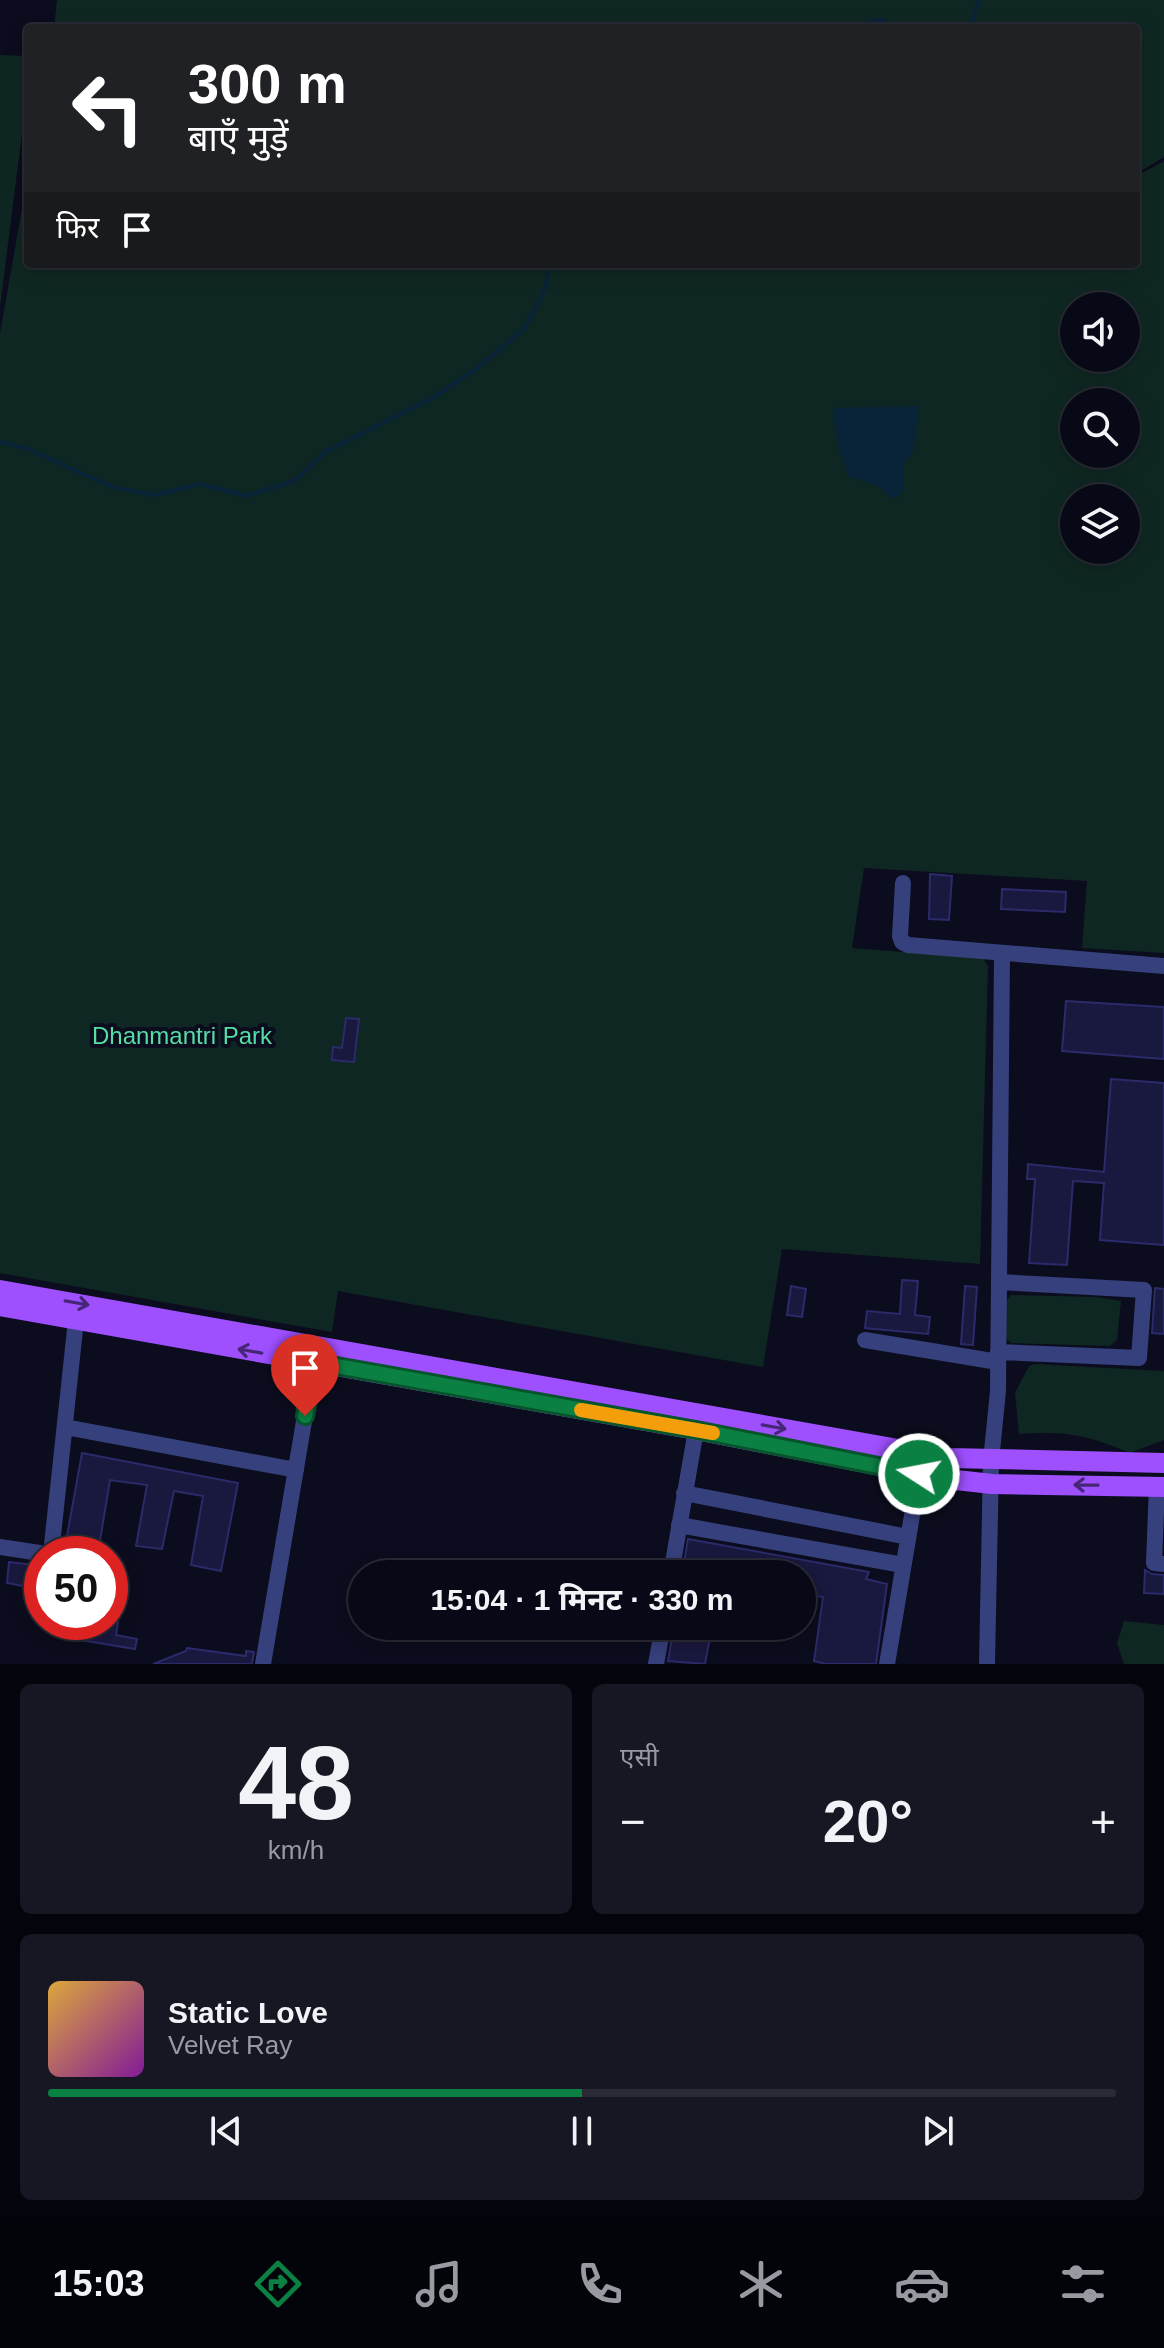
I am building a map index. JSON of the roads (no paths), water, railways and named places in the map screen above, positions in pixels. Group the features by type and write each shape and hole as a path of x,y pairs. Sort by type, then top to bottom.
{"main road":[{"path":"0,1290 314,1362 369,1364 919,1474 992,1484 1161,1486"},
{"path":"0,1306 76,1320 163,1327 369,1364 934,1455 991,1461 1164,1463"}],"street":[{"path":"903,883 900,936 902,942 908,945 1164,966"},
{"path":"987,1664 991,1461 998,1391 1002,955"},
{"path":"865,1340 998,1357 1139,1358 1144,1290 999,1282"},
{"path":"51,1536 76,1320"},
{"path":"263,1664 314,1362"},
{"path":"65,1427 296,1470"},
{"path":"673,1560 696,1430"},
{"path":"887,1664 919,1474"},
{"path":"1161,1486 1154,1563 1164,1564"},
{"path":"684,1493 908,1537"},
{"path":"679,1525 903,1565"},
{"path":"0,1547 24,1550"},
{"path":"656,1664 660,1640"}],"water":[{"path":"919,406 913,451 903,465 903,490 898,497 891,498 877,486 849,477 838,443 833,408"}],"waterway":[{"path":"972,24 978,0"},
{"path":"864,24 882,19 886,24"},
{"path":"0,442 26,448 112,487 155,495 200,484 246,496 294,481 327,451 436,396 523,330 543,294 549,268"}],"park label":[{"name":"Dhanmantri Park","path":"182,1036"}]}
